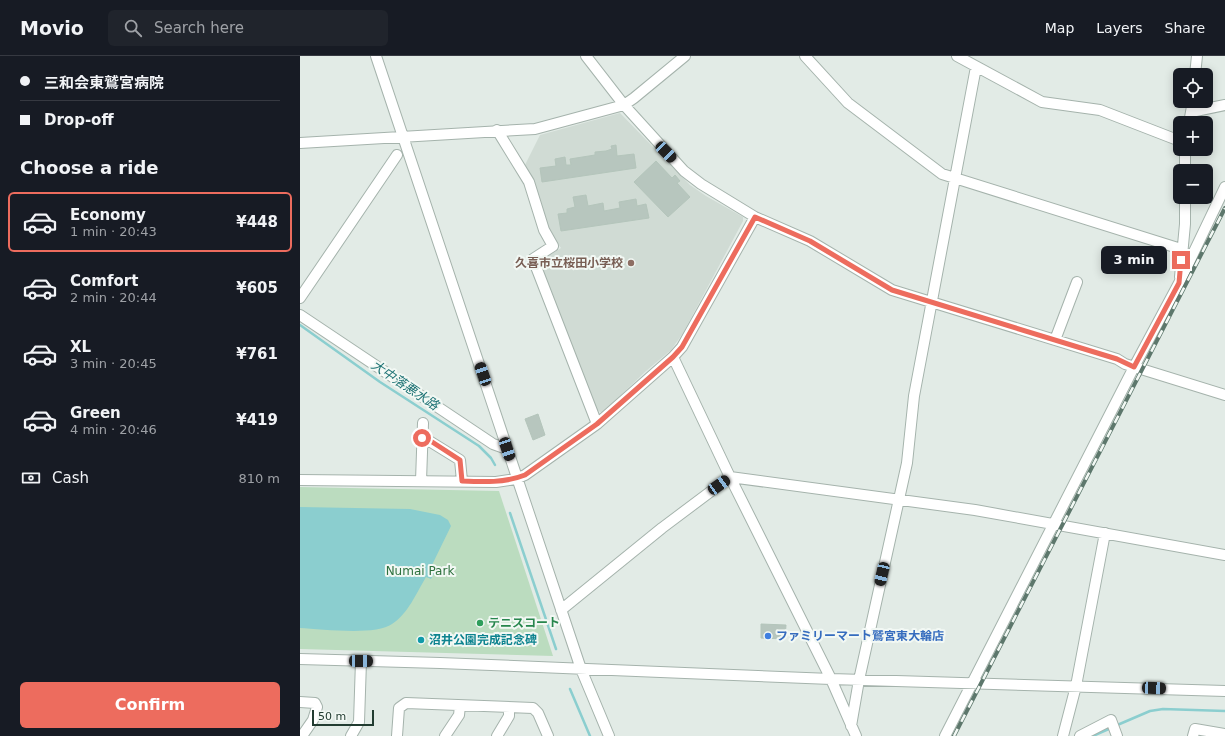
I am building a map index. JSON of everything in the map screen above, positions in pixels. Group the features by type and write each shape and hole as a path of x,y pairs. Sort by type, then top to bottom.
{"street":[{"path":"376,56 516,479 581,669 609,736"},
{"path":"586,56 624,104 666,152 693,179 755,217 810,241 892,290 1117,359 1134,367 1225,395"},
{"path":"300,143 497,130 535,129 624,104 634,98 685,56"},
{"path":"805,56 848,103 942,174 1181,249"},
{"path":"958,56 1042,102 1100,110 1173,138"},
{"path":"1196,68 1197,56"},
{"path":"851,726 859,680 907,463 914,396 976,67"},
{"path":"1191,112 1225,105"},
{"path":"1190,116 1191,108"},
{"path":"497,130 529,182 544,230 554,246 533,259 597,424"},
{"path":"300,298 397,155"},
{"path":"946,736 971,683 1179,283 1225,187"},
{"path":"1179,283 1181,249 1185,224 1185,204"},
{"path":"300,480 496,482 516,479 525,475 597,424 673,357 690,334 755,217"},
{"path":"1055,340 1077,282"},
{"path":"300,315 492,444 507,449"},
{"path":"673,357 730,477 831,679 856,736"},
{"path":"421,481 422,423"},
{"path":"422,438 426,438 460,460 462,481"},
{"path":"561,610 662,528 730,477 899,498 1055,523 1225,555"},
{"path":"1063,736 1076,686 1105,533"},
{"path":"300,659 859,680 1225,691"},
{"path":"351,736 359,722 361,661"},
{"path":"300,702 315,703 317,707 313,720 302,736"},
{"path":"397,736 399,708 403,703 533,708 536,710 548,736"},
{"path":"445,736 459,715 460,706"},
{"path":"497,736 509,716 509,708"},
{"path":"1080,736 1111,720 1116,734"},
{"path":"1193,736 1195,729 1225,734"}],"shaded area":[{"name":"久喜市立桜田小学校","path":"620,113 690,185 743,217 743,221 683,333 671,350 646,371 602,413 597,410 541,265 542,260 561,248 549,231 524,167 540,135"}],"green space":[{"name":"Numai Park","path":"300,487 499,491 553,656 300,649"}],"water":[{"path":"300,507 410,509 440,515 448,520 451,526 432,565 437,568 431,579 426,577 416,596 398,620 384,628 374,630 348,631 300,628"}],"building":[{"path":"616,145 617,156 634,154 636,168 542,182 540,168 556,166 555,159 565,157 566,165 571,165 570,159 595,155 595,152 612,149 611,146"},
{"path":"656,161 672,178 675,175 680,181 677,183 690,197 668,217 634,182"},
{"path":"586,195 588,206 603,203 604,211 620,208 619,202 636,199 637,206 646,204 649,218 561,231 558,214 567,213 567,209 575,207 573,197"},
{"path":"538,414 545,435 533,440 525,419"},
{"path":"761,624 786,625 785,639 761,638"}],"waterway":[{"name":"大中落悪水路","path":"300,325 380,382 479,446 491,458 495,465"},
{"name":"大中落悪水路","path":"510,513 556,649"},
{"name":"大中落悪水路","path":"570,689 590,736"},
{"name":"大中落悪水路","path":"1115,726 1150,711 1163,709 1225,711"},
{"name":"大中落悪水路","path":"1093,736 1111,728"}],"railway":[{"path":"954,736 1225,208"}],"place":[{"name":"久喜市立桜田小学校","path":"631,263"},
{"name":"テニスコート","path":"480,623"},
{"name":"ファミリーマート鷲宮東大輪店","path":"768,636"},
{"name":"沼井公園完成記念碑","path":"421,640"}],"route":[{"path":"422,438 426,438 460,460 462,481 496,482 516,479 525,475 597,424 673,357 682,347 755,217 810,241 892,290 1117,359 1134,367 1179,283 1181,260"}]}
